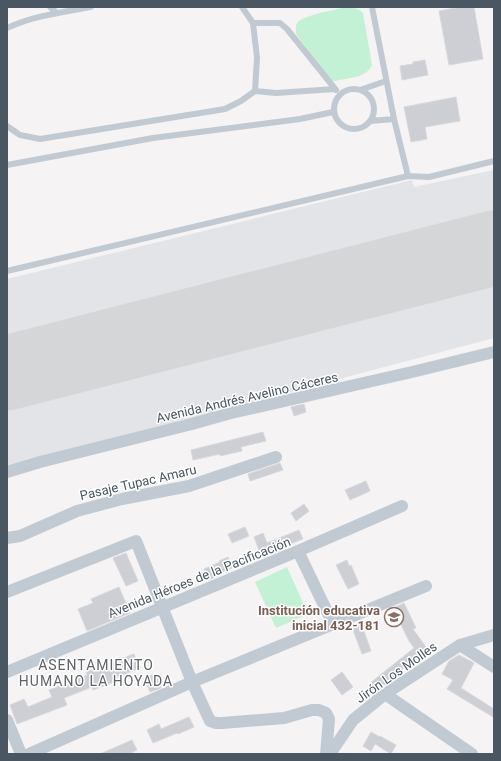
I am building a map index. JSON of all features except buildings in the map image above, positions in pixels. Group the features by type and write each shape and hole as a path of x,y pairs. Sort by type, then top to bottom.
{"street":[{"name":"Avenida Andrés Avelino Cáceres","path":"7,472 40,462 231,414 494,352"},
{"name":"Pasaje Tupac Amaru","path":"7,538 20,536 77,511 122,499 189,486 276,457"},
{"name":"Avenida Héroes de la Pacificación","path":"7,672 402,506"},
{"path":"7,592 136,541 192,682 210,721 216,723 284,718 312,710 319,710 326,713 329,719 326,754"},
{"path":"298,551 333,624"},
{"path":"29,754 192,682 426,586"},
{"name":"Jirón Los Molles","path":"330,754 353,720 385,694 460,645 494,635"},
{"path":"460,645 494,666"},
{"path":"385,694 472,754"},
{"path":"7,720 21,754"}],"lane":[{"path":"50,7 57,13"},
{"path":"7,28 25,20 91,7"},
{"path":"242,7 253,23 258,58 255,91"},
{"path":"372,7 386,82 408,176"},
{"path":"253,23 280,23 287,29 340,94"},
{"path":"360,90 370,97 373,103 373,116 365,126 352,130 340,124 336,119 334,106 336,99 340,94 349,89 360,90 386,82"},
{"path":"7,126 20,135 40,139 225,109 241,101 255,91 276,93 335,88"},
{"path":"7,165 153,138 300,119 334,112"},
{"path":"370,121 394,119"},
{"path":"7,271 408,176 429,177 494,161"}],"shaded area":[{"path":"494,170 494,338 7,467 7,279 412,180 414,187"}],"green space":[{"path":"345,7 355,8 363,13 372,65 366,73 351,78 333,81 329,78 296,34 296,26 301,19"},
{"path":"287,567 308,614 276,628 255,582"}],"runway":[{"path":"7,373 494,248"}],"place":[{"name":"Institución educativa inicial 432-181","path":"394,617"}],"district":[{"name":"ASENTAMIENTO HUMANO LA HOYADA","path":"96,674"}]}
